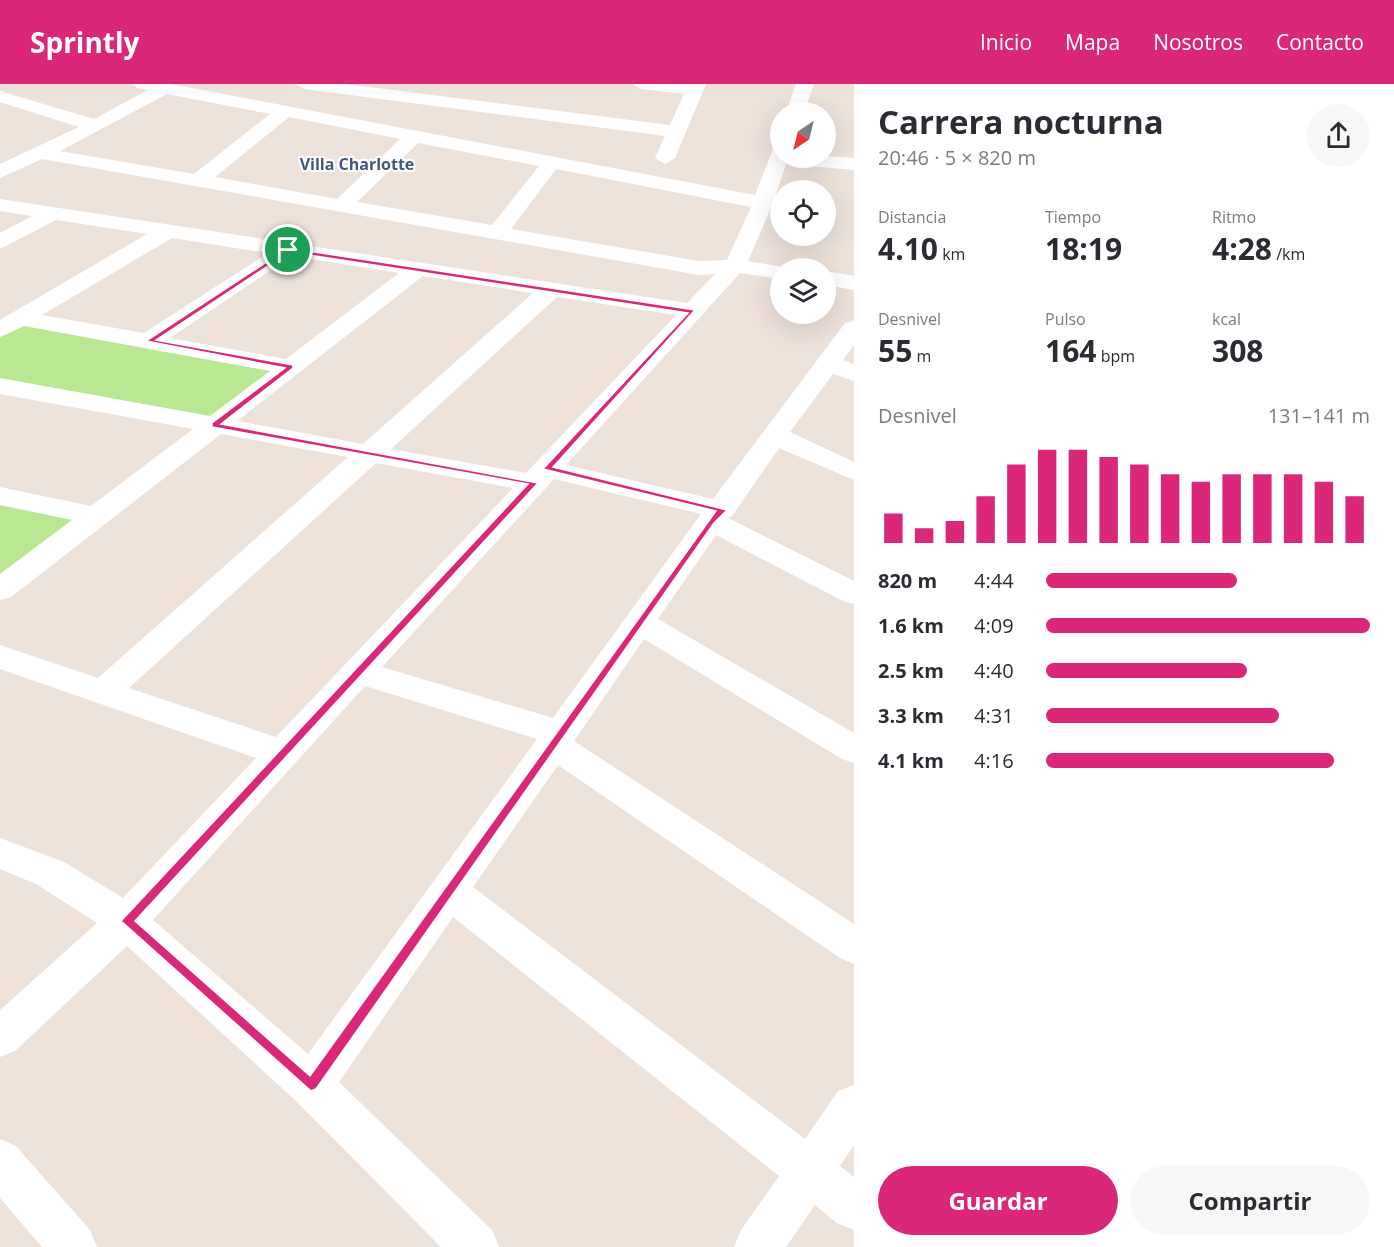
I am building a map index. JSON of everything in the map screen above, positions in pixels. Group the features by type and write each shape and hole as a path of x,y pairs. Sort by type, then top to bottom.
{"street":[{"path":"143,84 763,203"},
{"path":"304,84 676,132"},
{"path":"641,84 696,87 665,158"},
{"path":"799,102 805,84"},
{"path":"2,169 96,126 163,89"},
{"path":"0,96 96,126"},
{"path":"198,181 284,112"},
{"path":"341,206 414,136"},
{"path":"40,153 699,268 735,266 770,271"},
{"path":"836,162 854,164"},
{"path":"497,233 551,163"},
{"path":"0,1037 127,921 735,266 776,168"},
{"path":"0,205 416,271 693,311"},
{"path":"0,242 53,213"},
{"path":"10,324 168,231"},
{"path":"149,341 288,250"},
{"path":"0,590 416,271"},
{"path":"836,280 854,283"},
{"path":"104,692 551,290"},
{"path":"10,324 149,341 291,367"},
{"path":"311,1085 717,515 776,436 841,368 854,328"},
{"path":"0,386 370,453 541,476 717,515 854,594"},
{"path":"776,436 854,472"},
{"path":"0,496 97,516"},
{"path":"640,622 854,750"},
{"path":"0,657 283,753"},
{"path":"358,672 557,739 854,946"},
{"path":"0,854 50,873 127,921 311,1085 475,1247"},
{"path":"449,891 854,1206"},
{"path":"758,1247 854,1106"},
{"path":"0,1162 73,1247"}],"green space":[{"path":"20,318 291,367 214,425 0,386 0,330"},
{"path":"0,496 97,516 0,590"}],"district":[{"name":"Villa Charlotte","path":"357,164"}],"route":[{"path":"288,250 693,311 547,469 722,510 711,521 311,1085 127,921 534,483 214,425 291,367 149,341 288,250"}]}
